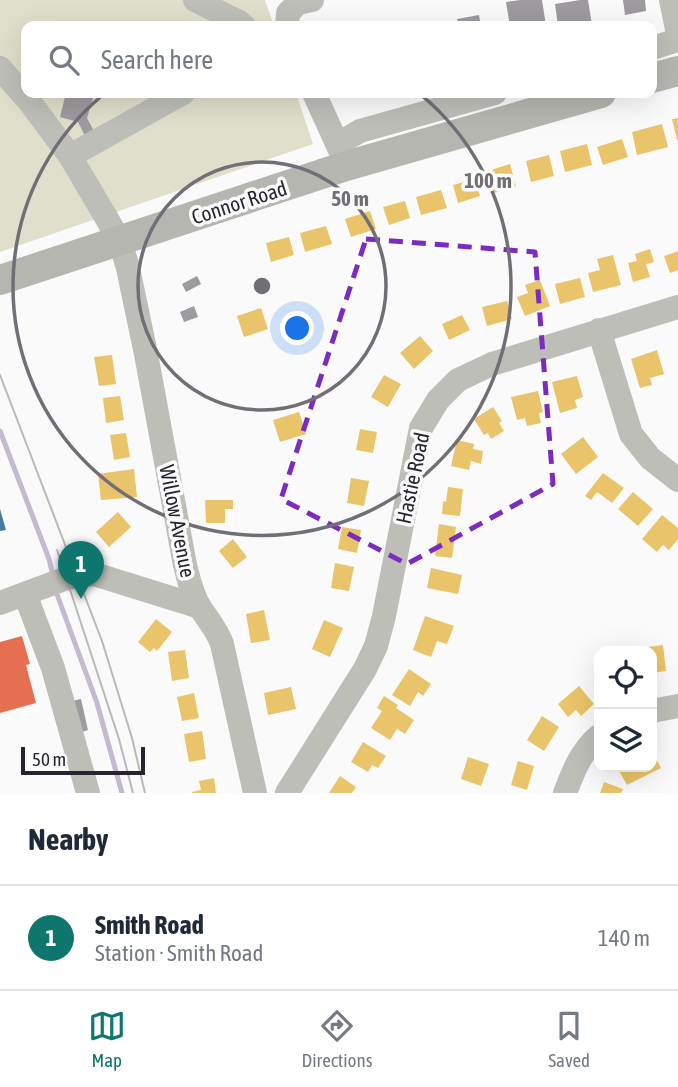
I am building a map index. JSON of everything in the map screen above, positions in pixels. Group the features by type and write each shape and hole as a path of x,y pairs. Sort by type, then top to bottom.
{"main road":[{"path":"657,77 678,71"},
{"name":"Connor Road","path":"11,276 120,241 342,155 580,98"}],"street":[{"path":"195,0 237,21"},
{"path":"287,21 288,13 298,3 312,0"},
{"path":"671,0 678,34"},
{"path":"657,46 678,40"},
{"name":"Willow Avenue","path":"0,68 21,91"},
{"name":"Willow Avenue","path":"27,98 71,156 120,241 144,342 185,565 192,590 200,607 218,632 222,644 255,793"},
{"path":"71,156 174,98"},
{"path":"316,98 342,155 360,131 477,98"},
{"name":"Hastie Road","path":"287,793 365,669 376,646 421,428 438,400 458,380 492,364 678,307"},
{"path":"599,330 631,434 650,458 678,480"},
{"path":"0,603 78,575 94,574 200,607"},
{"path":"42,587 53,668 88,793"},
{"path":"657,710 678,706"},
{"path":"565,793 575,768 594,740"}],"highlighted area":[{"path":"366,239 535,252 553,484 407,564 281,499"}],"green space":[{"path":"0,0 265,0 272,21 21,21 21,98 298,98 313,144 0,252"}],"building: Homes":[{"path":"678,118 678,140 677,140 672,119"},
{"path":"662,124 668,147 637,155 632,132"},
{"path":"622,139 628,157 603,165 597,147"},
{"path":"587,144 592,165 565,172 560,151"},
{"path":"549,155 554,176 531,182 526,161"},
{"path":"510,164 516,186 494,193 488,171"},
{"path":"475,179 480,196 458,203 453,185"},
{"path":"441,190 447,208 421,215 416,197"},
{"path":"405,201 410,218 389,225 383,207"},
{"path":"370,211 376,229 351,237 345,219"},
{"path":"326,226 332,244 305,252 300,233"},
{"path":"289,237 294,255 271,262 266,243"},
{"path":"650,249 654,262 646,264 650,277 633,282 628,263 637,261 635,254"},
{"path":"678,251 678,270 670,273 664,256"},
{"path":"613,255 621,285 593,292 588,273 600,270 597,259"},
{"path":"580,278 585,297 560,304 555,284"},
{"path":"540,280 550,306 525,316 517,297 528,293 525,285"},
{"path":"507,301 512,319 487,326 482,307"},
{"path":"261,308 268,329 244,337 237,316"},
{"path":"462,315 470,330 449,340 442,324"},
{"path":"420,336 433,351 414,369 400,353"},
{"path":"657,350 664,374 650,378 652,385 640,388 631,359"},
{"path":"112,355 116,384 99,386 94,357"},
{"path":"384,375 401,384 388,407 371,397"},
{"path":"577,376 583,397 575,400 577,408 560,413 552,382"},
{"path":"538,391 543,412 539,413 541,423 527,426 525,418 517,420 511,397"},
{"path":"120,396 124,420 106,423 103,398"},
{"path":"493,407 502,421 499,423 504,431 491,439 488,433 484,435 474,419"},
{"path":"299,412 306,434 280,442 273,420"},
{"path":"360,429 377,432 373,453 356,450"},
{"path":"126,433 130,457 114,460 110,435"},
{"path":"583,437 598,457 576,474 561,454"},
{"path":"457,440 474,444 473,449 483,451 481,464 471,461 469,470 451,466"},
{"path":"134,469 137,497 101,500 98,474"},
{"path":"603,473 624,488 612,503 597,492 591,500 585,496"},
{"path":"351,478 369,481 364,506 347,503"},
{"path":"448,487 463,489 460,516 442,514"},
{"path":"633,492 653,509 638,526 618,509"},
{"path":"205,500 233,500 233,509 225,509 225,523 206,523"},
{"path":"118,512 131,527 109,547 96,532"},
{"path":"662,515 678,528 678,539 669,550 663,545 657,552 642,539"},
{"path":"439,524 456,527 452,558 435,556"},
{"path":"342,527 361,530 357,553 338,549"},
{"path":"233,539 247,557 233,568 219,551"},
{"path":"335,563 354,567 349,591 331,588"},
{"path":"431,568 462,575 458,594 427,588"},
{"path":"264,610 270,640 251,643 246,614"},
{"path":"425,616 454,626 447,644 437,641 431,657 413,650"},
{"path":"156,619 172,632 157,651 154,648 150,652 138,642"},
{"path":"324,620 343,628 330,657 312,649"},
{"path":"663,645 666,671 657,672 656,646"},
{"path":"185,650 189,678 172,681 168,652"},
{"path":"409,669 431,684 423,696 418,692 410,706 392,695"},
{"path":"579,686 594,704 581,716 576,710 568,717 558,704"},
{"path":"291,687 296,709 268,715 264,693"},
{"path":"194,693 199,718 182,721 177,697"},
{"path":"384,696 414,720 405,734 397,729 390,740 371,728 382,711 377,708"},
{"path":"542,716 559,727 544,751 527,740"},
{"path":"202,731 206,759 189,762 184,734"},
{"path":"363,742 386,756 378,768 372,765 368,772 351,762"},
{"path":"468,757 489,764 481,786 461,779"},
{"path":"518,761 534,766 527,790 511,785"},
{"path":"620,772 653,772 627,785"},
{"path":"340,776 356,787 352,793 329,793"},
{"path":"214,778 216,793 192,793 201,790 199,781"},
{"path":"604,782 623,789 621,793 600,793"}],"building: Shops":[{"path":"22,636 30,664 26,665 36,703 0,713 0,642"}],"building: Public":[{"path":"0,509 6,530 0,531"}],"building: Other":[{"path":"542,0 545,21 509,21 506,2"},
{"path":"588,0 591,21 557,21 555,4"},
{"path":"623,0 645,0 646,11 625,15"},
{"path":"479,15 480,21 458,21"},
{"path":"65,98 93,98 87,118 95,133 86,138 78,122 60,117"},
{"path":"197,276 201,284 186,292 182,284"},
{"path":"194,306 198,317 184,322 180,312"},
{"path":"81,699 88,730 79,733 72,701"}],"waterway":[{"path":"0,431 53,576"},
{"path":"55,589 97,703 122,793"}],"tram line":[{"path":"0,375 102,641 132,738 145,793"},
{"path":"57,550 119,739 133,793"}],"place":[{"name":"Smith Road","path":"81,599"}]}
